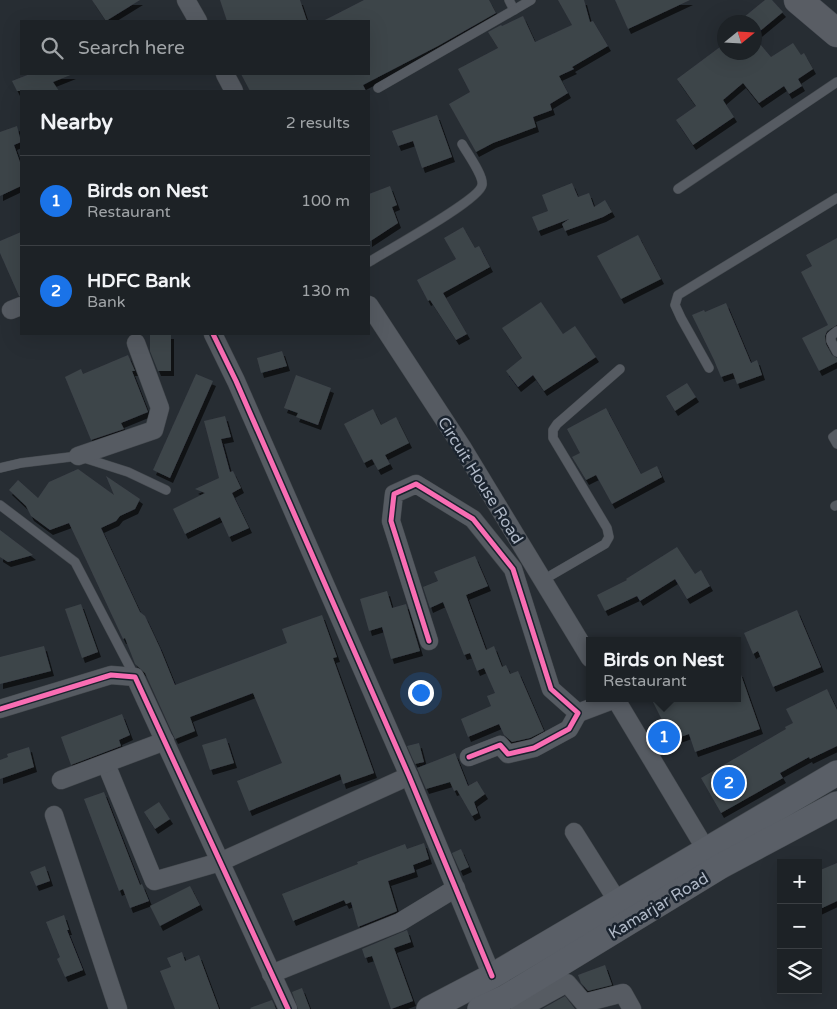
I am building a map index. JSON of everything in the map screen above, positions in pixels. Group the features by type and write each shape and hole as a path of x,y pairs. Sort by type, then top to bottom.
{"main road":[{"path":"798,0 837,33"},
{"path":"429,1009 492,976 618,902 712,859 837,773"},
{"name":"Kamarjar Road","path":"480,1009 506,997 712,859 837,804"}],"street":[{"path":"186,0 197,20"},
{"path":"226,75 233,90"},
{"name":"Circuit House Road","path":"370,307 462,447 586,651"},
{"path":"213,335 236,381 409,776 492,976"},
{"path":"78,456 154,430 160,408 136,343"},
{"path":"429,641 391,521 394,494 416,484 473,519 513,568 550,689 578,713"},
{"path":"0,709 111,675 135,677 288,1009"},
{"path":"469,757 500,745 508,754 534,748 569,729 578,713 605,702"},
{"path":"617,702 712,859"},
{"path":"61,780 165,741"},
{"path":"106,764 154,882 220,862 409,776"},
{"path":"54,815 118,1009"},
{"path":"574,832 618,902"},
{"path":"271,974 400,922 456,888"},
{"path":"520,1009 567,983 584,1003 623,993 632,1009"}],"lane":[{"path":"510,0 514,10"},
{"path":"378,88 530,0"},
{"path":"678,189 837,82"},
{"path":"370,261 452,212 479,192 482,186 481,177 462,144"},
{"path":"709,368 675,305 678,295 837,198"},
{"path":"837,331 831,336 831,341 837,352"},
{"path":"543,580 605,544 609,537 607,528 553,438 553,430 557,424 620,369"},
{"path":"837,434 833,437 837,444"},
{"path":"0,468 21,462 78,456 128,472 166,490"},
{"path":"0,505 75,562 135,677"}],"building":[{"path":"92,0 140,0 108,20 105,20"},
{"path":"220,0 300,0 307,20 227,20"},
{"path":"364,0 489,0 496,13 363,85 366,90 249,90 242,75 370,75 370,20 325,20"},
{"path":"558,0 584,0 590,22 593,21 608,46 572,67 574,69 559,76 568,93 550,104 552,110 533,117 536,127 493,143 476,152 449,104 470,92 458,69 498,48 488,32 523,16 535,42 572,25"},
{"path":"615,0 690,0 628,29"},
{"path":"765,0 772,0 783,12 762,29 762,15 747,15"},
{"path":"793,43 801,55 804,53 813,69 798,79 802,86 789,94 784,86 759,103 743,83 723,100 734,117 693,145 676,120 696,106 677,79 717,49 717,60 762,60 762,46 771,57"},
{"path":"27,75 70,75 53,82 58,90 17,91 12,81"},
{"path":"437,115 452,157 422,168 413,141 398,146 392,131"},
{"path":"17,126 20,142 14,145 20,162 20,186 0,196 0,132"},
{"path":"572,183 578,197 589,193 594,207 605,200 612,212 565,231 562,224 569,219 538,231 532,217 548,211 542,195"},
{"path":"390,186 397,205 392,207 398,223 370,241 370,194"},
{"path":"463,227 475,248 479,246 490,267 443,293 467,334 456,340 430,300 428,301 417,280 456,259 444,238"},
{"path":"20,232 20,296 0,253 0,241"},
{"path":"638,235 661,279 621,299 597,256"},
{"path":"837,238 837,325 827,331 825,336 826,344 832,355 837,358 837,362 819,371 802,338 828,325 801,272 812,266 806,255"},
{"path":"541,302 563,334 575,326 596,357 544,391 533,375 518,387 506,371 522,358 502,328"},
{"path":"726,303 751,363 757,360 762,375 737,384 733,373 721,377 692,315"},
{"path":"150,335 171,335 171,371 158,371 150,351"},
{"path":"282,351 287,366 261,373 257,358"},
{"path":"128,355 135,371 132,371 148,412 121,423 124,429 91,440 65,377 81,369 83,374"},
{"path":"196,374 213,381 170,478 153,470"},
{"path":"296,375 331,388 318,425 296,417 298,413 284,408"},
{"path":"687,383 696,397 675,411 666,396"},
{"path":"606,408 641,474 657,466 662,477 612,504 596,475 586,480 572,457 580,453 567,429"},
{"path":"373,409 381,425 396,417 409,443 385,455 390,464 378,470 372,459 364,463 344,424"},
{"path":"225,416 231,437 221,439 230,472 233,471 241,488 232,493 249,528 229,537 220,517 185,534 173,509 205,493 195,489 219,478 204,421"},
{"path":"78,469 114,495 106,476 140,499 135,509 101,528 140,612 145,616 175,685 287,643 282,629 322,615 337,657 333,658 374,773 343,784 340,774 249,811 237,781 282,763 253,693 190,717 195,731 175,739 145,673 135,664 125,638 123,639 69,523 50,530 31,516 26,506 9,490 18,480 38,498 49,482"},
{"path":"0,530 33,555 8,562 0,557"},
{"path":"677,547 695,574 701,570 710,586 687,599 675,579 640,601 637,596 605,611 597,595 627,580"},
{"path":"475,556 488,586 466,595 486,650 494,646 502,667 506,665 510,674 518,671 544,731 530,738 512,742 504,735 499,724 468,737 461,719 491,706 487,696 495,693 484,668 477,671 470,653 464,655 443,602 430,608 423,587 438,581 434,572"},
{"path":"387,591 392,608 406,604 420,651 391,659 382,627 369,631 360,599"},
{"path":"81,604 98,652 82,658 65,609"},
{"path":"797,610 821,667 773,687 758,651 753,654 744,633"},
{"path":"44,646 51,671 0,684 0,657"},
{"path":"741,675 760,729 695,752 689,734 672,740 665,721 663,722 653,702 741,702"},
{"path":"827,689 837,710 837,746 810,759 809,757 780,773 783,778 721,813 701,778 786,729 785,727 793,723 786,709"},
{"path":"122,714 130,735 119,740 121,746 71,765 61,737"},
{"path":"226,738 234,763 210,770 202,745"},
{"path":"419,743 424,762 415,764 407,746"},
{"path":"29,747 34,767 0,779 0,760 8,757 7,754"},
{"path":"455,753 468,786 477,781 485,794 474,802 478,813 472,816 457,790 454,791 450,782 426,789 417,768"},
{"path":"104,792 140,885 142,884 149,901 130,908 123,889 119,891 84,799"},
{"path":"159,802 170,819 155,829 144,812"},
{"path":"424,843 429,859 413,865 415,872 388,881 397,911 358,927 351,902 346,904 344,900 293,921 282,894 405,844 407,849"},
{"path":"461,849 469,867 460,871 452,853"},
{"path":"837,863 837,901 822,908 822,904 822,869"},
{"path":"45,866 50,881 36,886 30,872"},
{"path":"190,886 200,905 160,926 150,906"},
{"path":"64,915 69,930 67,930 83,970 65,977 57,959 60,957 46,922"},
{"path":"407,930 411,942 394,948 413,1001 391,1009 372,956 365,958 362,949"},
{"path":"182,952 185,961 199,955 219,1009 175,1009 160,971 171,967 167,958"},
{"path":"605,965 612,985 588,991 581,983 578,975"},
{"path":"302,988 310,1009 298,1009 292,992"},
{"path":"565,996 575,1009 542,1009"},
{"path":"272,1000 276,1009 250,1008"}],"cycle path":[{"path":"213,335 236,381 409,776 492,976"},
{"path":"429,641 391,521 394,494 416,484 473,519 513,569 551,689 578,713 569,729 534,748 508,754 500,745 469,757"},
{"path":"0,709 111,675 135,677 288,1009"}],"place":[{"name":"Birds on Nest","path":"664,737"},
{"name":"HDFC Bank","path":"729,783"}]}
